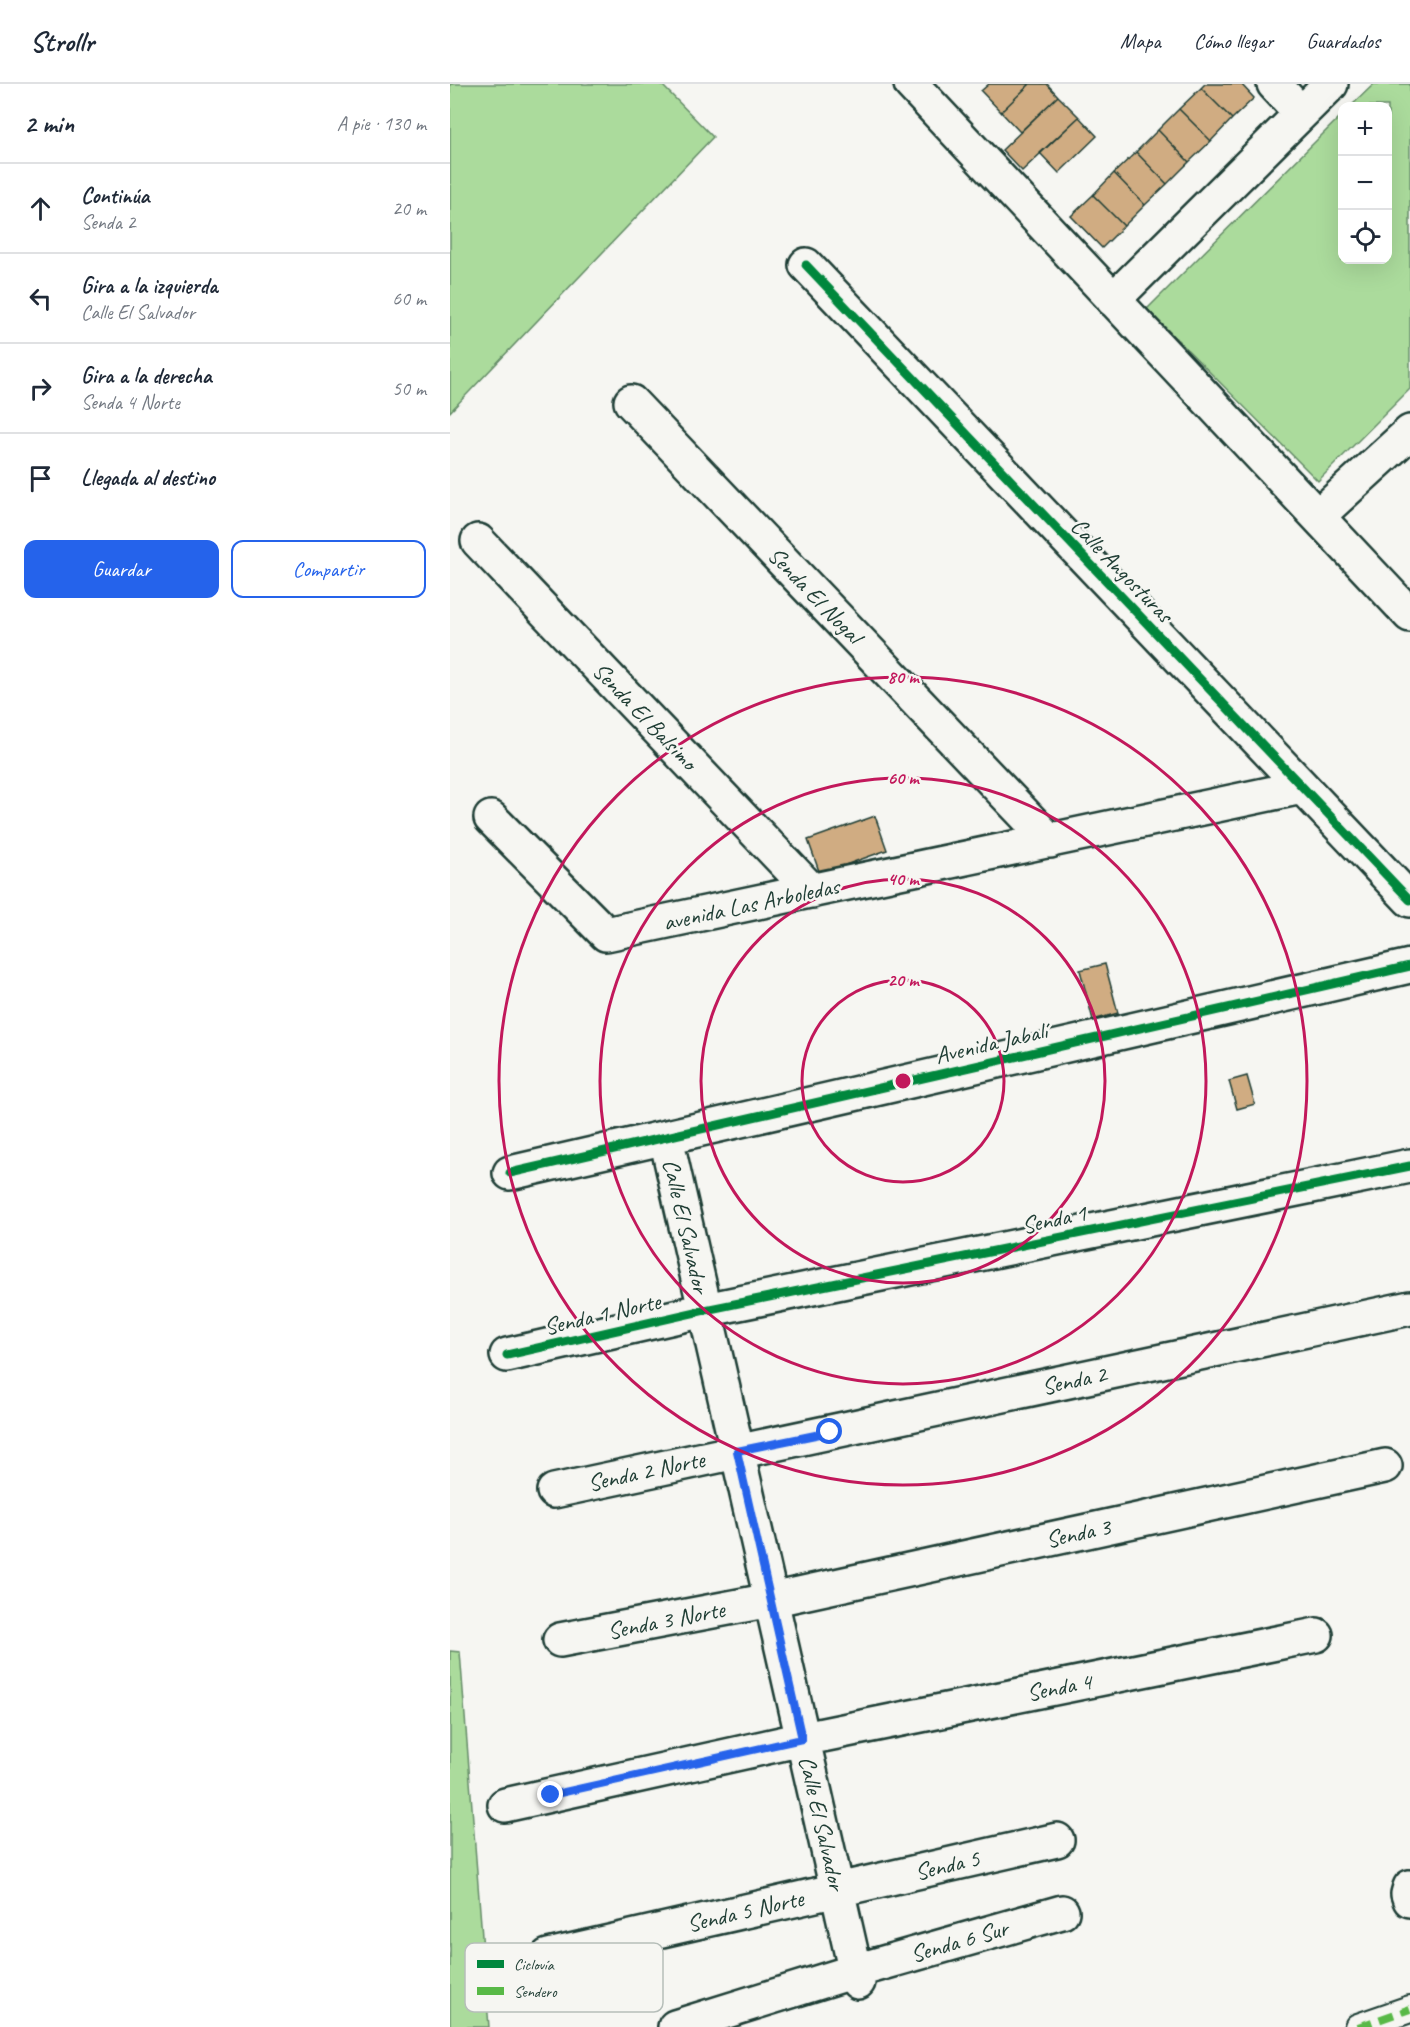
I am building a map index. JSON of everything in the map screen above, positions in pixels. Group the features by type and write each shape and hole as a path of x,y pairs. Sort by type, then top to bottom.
{"street":[{"path":"911,84 1410,615"},
{"path":"1274,84 1301,112"},
{"path":"1113,300 1331,84"},
{"name":"Calle Angosturas","path":"806,265 1410,900"},
{"name":"Senda El Nogal","path":"631,402 1050,841"},
{"path":"1318,516 1410,432"},
{"name":"Senda El Balsimo","path":"478,541 812,891"},
{"name":"avenida Las Arboledas","path":"491,818 606,934 1302,788"},
{"name":"Avenida Jabalí","path":"510,1173 1410,966"},
{"name":"Calle El Salvador","path":"666,1138 856,1976"},
{"name":"Senda 1","path":"705,1310 1410,1166"},
{"name":"Senda 2","path":"737,1451 1410,1308"},
{"name":"Senda 1 Norte","path":"507,1355 705,1310"},
{"name":"Senda 2 Norte","path":"554,1491 737,1451"},
{"name":"Senda 3","path":"771,1600 1385,1466"},
{"name":"Senda 3 Norte","path":"560,1640 771,1600"},
{"name":"Senda 4","path":"506,1805 802,1739 1316,1635"},
{"name":"Senda 5","path":"837,1890 1057,1840"},
{"path":"1410,1887 1408,1894 1410,1900"},
{"name":"Senda 5 Norte","path":"605,1943 837,1890"},
{"name":"Senda 6 Sur","path":"675,2027 856,1976 1062,1912"},
{"path":"1358,2027 1410,2009"}],"green space":[{"path":"450,84 661,84 713,137 450,412"},
{"path":"1374,84 1410,84 1410,389 1318,481 1147,309 1338,119 1338,264 1392,264 1392,102 1355,102"},
{"path":"450,1651 460,1652 483,1943 465,1943 465,2012 488,2012 489,2027 450,2027"}],"building":[{"path":"989,84 1030,84 1001,112 981,91"},
{"path":"1030,84 1047,84 1058,96 1020,132 1001,112"},
{"path":"1205,84 1241,84 1254,98 1232,119 1201,88"},
{"path":"1201,88 1232,119 1211,141 1179,109"},
{"path":"1058,96 1079,117 1022,171 1002,150"},
{"path":"1179,109 1211,141 1189,162 1158,130"},
{"path":"1079,117 1097,136 1059,173 1040,153"},
{"path":"1158,130 1189,162 1167,184 1136,152"},
{"path":"1136,152 1167,184 1145,205 1114,173"},
{"path":"1114,173 1145,205 1124,226 1093,195"},
{"path":"1093,195 1124,226 1102,248 1071,216"},
{"path":"875,816 887,850 820,874 808,840"},
{"path":"1105,964 1118,1013 1093,1020 1080,970"},
{"path":"1247,1076 1255,1104 1237,1109 1229,1081"}],"marked path":[{"path":"1358,2027 1410,2009"}],"cycle path":[{"path":"806,265 1410,900"},
{"path":"510,1173 1410,966"},
{"path":"507,1355 705,1310 1410,1166"}],"route":[{"path":"551,1795 802,1739 737,1451 830,1432"}]}
